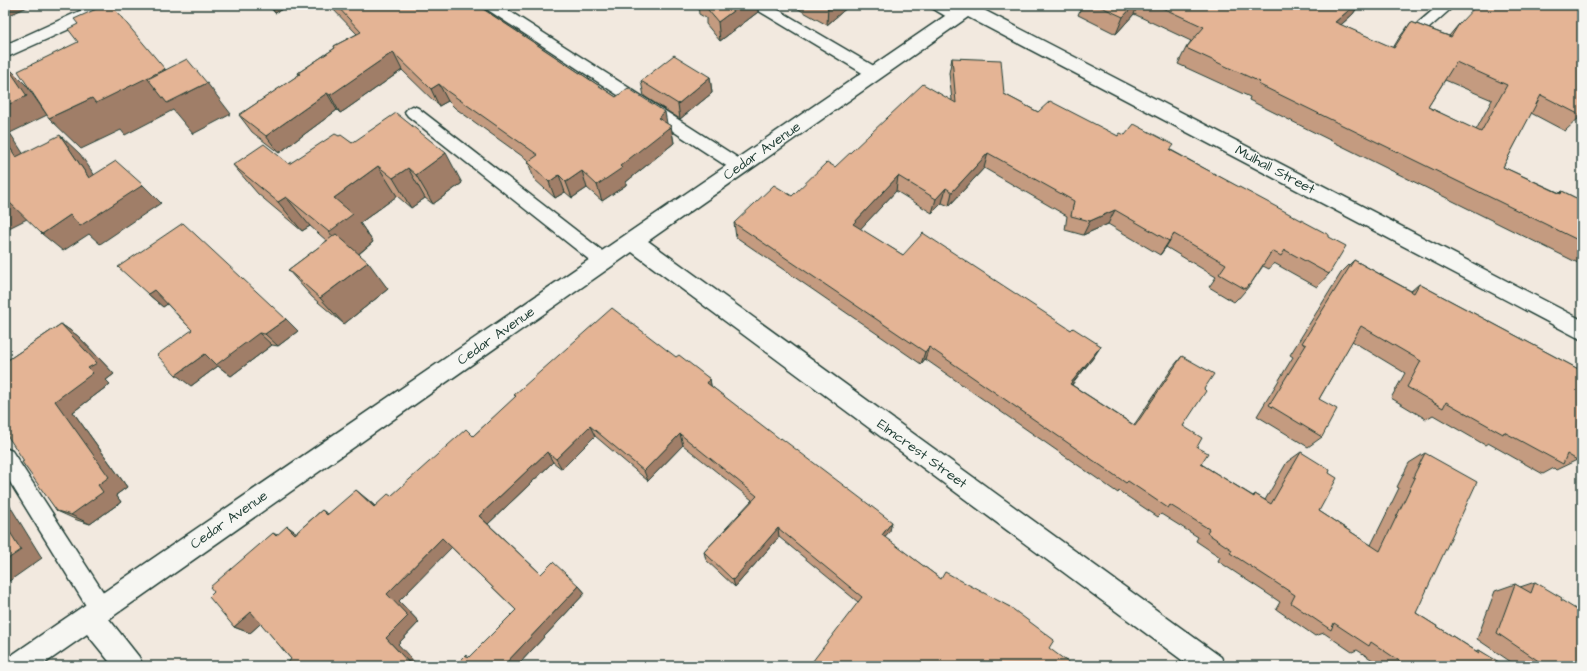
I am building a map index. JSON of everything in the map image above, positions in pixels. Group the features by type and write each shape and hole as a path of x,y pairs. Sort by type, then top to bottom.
{"street":[{"path":"5,52 108,5"},
{"name":"Cedar Avenue","path":"18,666 966,10"},
{"name":"Mulhall Street","path":"966,10 1582,331"},
{"name":"Elmcrest Street","path":"633,241 1212,666"},
{"path":"96,612 130,666"}],"lane":[{"path":"490,5 740,167"},
{"path":"759,5 874,74"},
{"path":"937,5 966,10"},
{"path":"1423,26 1448,5"},
{"path":"413,112 603,261"},
{"path":"5,457 96,612"}],"building":[{"path":"105,5 111,5 165,69 96,103 92,98 49,118 18,71 78,42 68,29 78,24 74,19"},
{"path":"336,5 477,5 616,97 628,88 665,112 658,118 671,126 620,166 622,168 597,185 582,171 566,182 559,175 549,182 528,162 538,155 439,84 431,89 393,52 335,92 330,95 327,93 266,136 239,115 300,74 298,73 335,48 334,46 361,32"},
{"path":"704,5 741,5 718,22"},
{"path":"1097,5 1134,5 1123,17"},
{"path":"1156,5 1355,5 1335,22 1394,48 1411,22 1451,37 1459,24 1477,5 1582,5 1582,116 1541,95 1503,167 1561,194 1562,191 1582,201 1582,242 1258,84 1260,82 1186,48 1204,27","holes":["1456,62 1507,85 1481,132 1428,107"]},
{"path":"674,55 710,77 678,104 641,81"},
{"path":"952,58 1001,60 1004,94 1038,112 1050,101 1118,136 1120,133 1125,135 1134,124 1174,145 1170,150 1329,235 1329,237 1346,246 1329,274 1285,250 1281,256 1272,251 1250,285 1248,285 1245,289 1219,274 1226,264 1174,234 1169,241 1115,210 1090,221 1071,216 1074,201 988,153 952,192 946,188 936,199 898,176 853,224 903,255 923,233 1071,330 1073,328 1101,346 1070,384 1135,426 1182,356 1214,374 1204,389 1206,391 1183,426 1202,438 1197,447 1208,453 1201,464 1254,497 1255,494 1271,504 1301,452 1330,470 1329,473 1337,478 1319,511 1380,551 1415,478 1413,477 1425,453 1477,482 1416,613 1479,653 1479,650 1504,665 1503,666 1407,666 1371,642 1369,646 1334,623 1331,630 1291,603 1295,595 1230,553 1232,550 1207,533 1209,529 1170,505 1168,508 1128,481 1126,483 929,347 925,352 734,223 774,185 792,196 827,162 835,167 923,84 956,103"},
{"path":"187,59 207,83 167,103 148,79"},
{"path":"6,65 27,96 5,106 5,66"},
{"path":"396,113 446,153 416,175 408,168 393,178 378,166 334,198 353,214 329,232 286,197 278,202 233,165 264,144 289,164 335,134 339,136 341,135 352,143"},
{"path":"60,135 89,178 116,161 143,185 80,226 70,215 42,234 7,200 5,201 5,140 16,157"},
{"path":"183,223 286,319 265,334 259,333 216,365 205,354 176,375 157,355 192,330 154,290 148,294 118,267"},
{"path":"336,234 368,262 320,298 288,270"},
{"path":"1354,260 1414,293 1419,284 1582,371 1582,446 1577,460 1567,454 1563,464 1504,432 1503,434 1446,402 1443,408 1407,387 1421,361 1361,326 1319,399 1337,409 1322,437 1269,405 1306,345 1302,343"},
{"path":"612,308 676,357 679,355 710,379 707,383 892,522 882,535 941,579 945,572 1010,607 1054,640 1049,648 1069,663 1067,666 809,666 862,597 778,528 733,580 704,552 757,496 680,434 644,471 590,426 556,459 547,452 479,516 541,574 553,562 579,586 504,665 505,666 455,666 466,655 468,658 516,610 442,538 387,594 408,616 386,638 412,666 289,666 287,664 291,659 251,612 234,627 209,597 214,592 210,587 273,533 276,536 287,526 295,534 322,510 327,515 356,490 374,507 388,494 391,496 466,429 473,436 516,396 514,395"},
{"path":"61,324 97,363 88,368 93,373 55,401 109,477 98,485 103,492 71,515 57,511 22,462 24,461 5,432 5,362"},
{"path":"5,524 21,550 5,561"},
{"path":"1535,582 1562,598 1561,600 1582,613 1582,666 1546,666 1497,633 1515,584 1531,593"}]}
